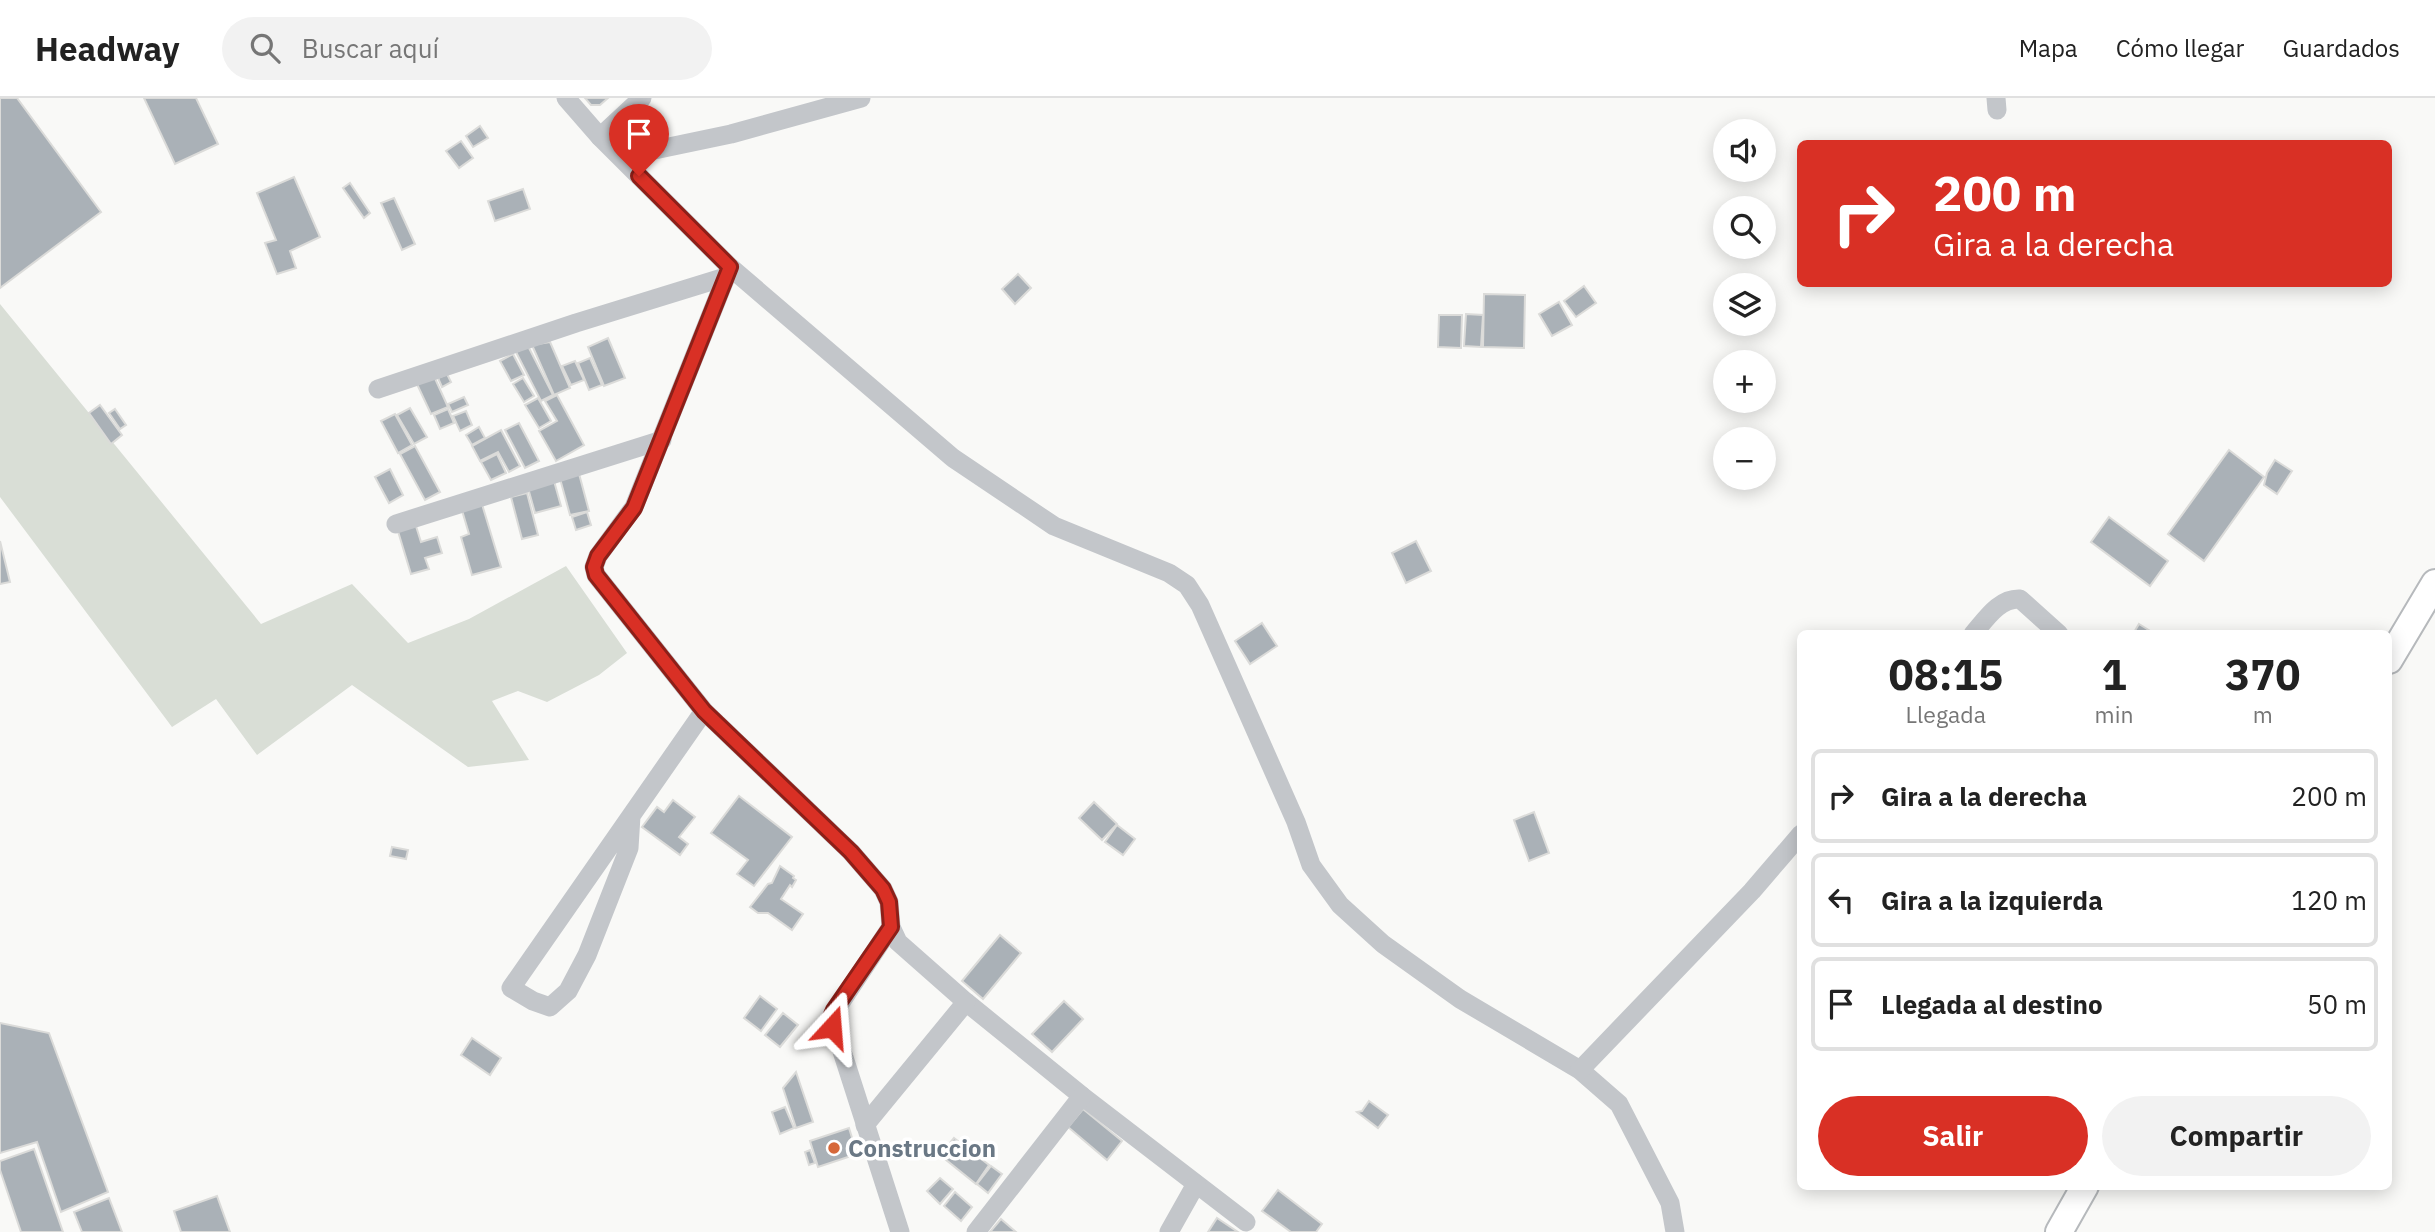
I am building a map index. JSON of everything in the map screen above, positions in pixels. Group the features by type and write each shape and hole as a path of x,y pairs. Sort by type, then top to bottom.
{"highway":[{"path":"2392,655 2435,583"},
{"path":"2059,1232 2083,1190"}],"street":[{"path":"566,98 727,272 953,458 1054,526 1169,573 1187,585 1205,617 1296,822 1311,865 1340,905 1383,944 1460,999 1580,1070 1619,1104 1670,1203 1675,1232"},
{"path":"600,137 642,98"},
{"path":"621,157 731,134 861,98"},
{"path":"378,389 727,272"},
{"path":"727,272 634,508 598,556 594,567 596,575 704,711 851,852 883,889 889,902 891,927 898,942 966,1002 1082,1096 1246,1222"},
{"path":"396,524 662,440"},
{"path":"1976,630 1994,610 2014,599 2020,599 2055,630"},
{"path":"631,816 629,848 587,955 568,991 550,1007 511,988 704,711"},
{"path":"1580,1070 1752,891 1797,839"},
{"path":"891,927 831,1017 900,1232"},
{"path":"865,1125 966,1002"},
{"path":"976,1232 1082,1096"},
{"path":"1169,1232 1196,1184"}],"shaded area":[{"path":"0,304 261,624 352,584 408,643 469,619 566,566 627,653 599,675 547,702 518,691 492,701 529,760 468,767 352,685 257,755 216,699 172,727 0,497"}],"building":[{"path":"0,98 17,98 101,212 0,288"},
{"path":"144,98 196,98 218,144 175,164"},
{"path":"585,98 608,98 600,105 591,105"},
{"path":"480,126 488,138 473,147 466,136"},
{"path":"461,141 473,158 459,168 446,151"},
{"path":"294,177 320,237 290,251 296,268 277,274 265,243 276,240 257,193"},
{"path":"350,183 370,213 364,218 343,188"},
{"path":"523,189 530,209 495,221 488,201"},
{"path":"394,198 415,244 402,250 381,203"},
{"path":"1018,274 1031,288 1015,304 1002,289"},
{"path":"1584,286 1596,303 1576,317 1564,301"},
{"path":"1484,294 1525,295 1524,348 1483,347"},
{"path":"1559,302 1572,325 1552,336 1539,314"},
{"path":"1466,314 1483,315 1481,347 1464,346"},
{"path":"1439,315 1462,315 1461,348 1438,347"},
{"path":"608,338 625,378 604,386 588,347"},
{"path":"550,342 570,388 554,395 532,345"},
{"path":"528,346 553,395 541,401 516,352"},
{"path":"513,354 524,375 511,381 500,361"},
{"path":"590,358 602,385 589,390 578,363"},
{"path":"575,361 584,380 571,385 562,366"},
{"path":"433,374 448,407 431,414 416,382"},
{"path":"447,374 451,382 442,387 438,378"},
{"path":"523,378 534,396 524,402 513,384"},
{"path":"557,395 584,445 556,461 539,431 557,421 545,401"},
{"path":"464,397 468,405 452,412 448,404"},
{"path":"538,398 551,421 539,428 525,405"},
{"path":"100,405 122,435 111,444 89,413"},
{"path":"410,408 427,437 414,444 397,415"},
{"path":"115,409 126,425 120,429 109,413"},
{"path":"448,409 454,423 440,429 434,415"},
{"path":"466,411 472,425 460,431 453,416"},
{"path":"395,414 412,445 398,453 381,421"},
{"path":"519,423 539,461 525,468 505,430"},
{"path":"479,427 485,438 472,445 466,435"},
{"path":"501,430 520,466 509,472 498,452 480,461 472,446"},
{"path":"415,446 440,492 425,500 400,454"},
{"path":"2229,450 2264,477 2204,561 2168,534"},
{"path":"497,454 506,473 491,480 481,462"},
{"path":"2275,460 2292,471 2277,494 2264,485"},
{"path":"390,469 403,495 389,503 375,477"},
{"path":"578,470 589,511 570,515 559,475"},
{"path":"554,481 561,506 535,513 528,488"},
{"path":"527,493 538,535 522,539 511,497"},
{"path":"481,501 501,567 472,575 461,537 469,534 461,507"},
{"path":"587,512 591,525 576,530 572,517"},
{"path":"2109,517 2168,561 2150,586 2091,542"},
{"path":"415,523 421,542 437,537 442,553 425,558 429,569 411,574 397,528"},
{"path":"0,541 10,582 0,584"},
{"path":"1416,541 1431,571 1406,583 1392,553"},
{"path":"1262,623 1277,646 1250,664 1235,641"},
{"path":"2139,624 2149,630 2135,630"},
{"path":"739,796 792,837 754,886 737,874 748,860 711,833"},
{"path":"673,800 695,817 679,837 688,844 680,855 642,827 657,807 664,812"},
{"path":"1094,802 1117,824 1102,840 1079,818"},
{"path":"1534,812 1549,853 1529,861 1514,820"},
{"path":"1117,825 1135,839 1123,855 1105,842"},
{"path":"392,847 408,850 406,859 390,856"},
{"path":"780,866 796,880 781,899 803,914 792,930 768,913 758,913 750,907 768,884 772,883"},
{"path":"1000,935 1021,953 983,999 962,981"},
{"path":"760,996 777,1009 761,1031 744,1018"},
{"path":"1064,1001 1083,1019 1052,1052 1032,1034"},
{"path":"783,1013 798,1025 780,1047 765,1035"},
{"path":"0,1023 49,1033 108,1192 61,1212 37,1142 0,1153"},
{"path":"472,1038 501,1058 490,1075 461,1055"},
{"path":"796,1072 813,1122 796,1128 783,1088"},
{"path":"1369,1101 1388,1115 1378,1128 1357,1112 1362,1111"},
{"path":"785,1107 794,1128 780,1134 772,1112"},
{"path":"1083,1109 1122,1141 1107,1160 1068,1127"},
{"name":"Construccion","path":"849,1128 857,1154 818,1167 810,1141"},
{"path":"954,1138 989,1165 976,1184 940,1155"},
{"path":"34,1149 63,1232 21,1232 0,1170 0,1161"},
{"path":"810,1150 815,1163 809,1165 805,1152"},
{"path":"991,1166 1002,1174 988,1193 977,1184"},
{"path":"940,1178 953,1189 940,1204 927,1191"},
{"path":"1278,1190 1322,1224 1316,1232 1291,1232 1262,1211"},
{"path":"955,1192 972,1207 961,1221 944,1206"},
{"path":"217,1196 230,1232 181,1232 174,1211"},
{"path":"109,1198 122,1232 82,1232 74,1212"},
{"path":"1217,1218 1238,1232 1208,1232"},
{"path":"1001,1219 1016,1232 990,1232"}],"place":[{"name":"Construccion","path":"834,1148"}],"route":[{"path":"639,176 730,267 634,508 598,556 594,567 596,575 704,711 851,852 883,889 889,902 891,927 834,1010 831,1017 832,1027"}]}
